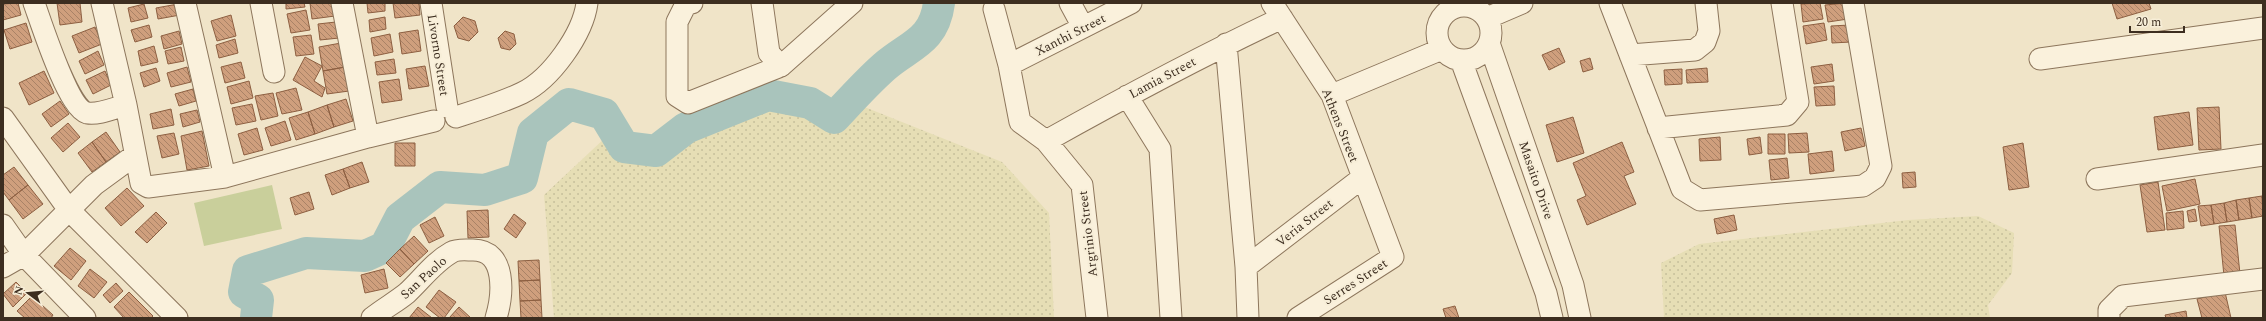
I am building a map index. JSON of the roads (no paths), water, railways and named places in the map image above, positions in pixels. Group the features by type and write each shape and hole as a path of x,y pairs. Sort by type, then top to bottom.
{"street":[{"path":"34,3 55,64 78,105 85,112 95,113 126,105"},
{"path":"102,3 126,105 141,183 148,187 225,177 524,92 544,75 564,54 578,31 587,3"},
{"path":"261,3 274,72"},
{"path":"342,3 368,137"},
{"name":"Livorno Street","path":"431,3 446,115"},
{"path":"692,3 686,4 677,22 677,96 688,103 781,66 852,3"},
{"path":"762,3 769,53 781,66"},
{"path":"1070,3 1083,27"},
{"name":"Xanthi Street","path":"1009,65 1131,3"},
{"path":"1487,18 1522,3"},
{"path":"1610,3 1682,189 1700,200 1863,186 1875,178 1881,166 1854,3"},
{"path":"1630,55 1694,50 1705,42 1709,31 1706,3"},
{"path":"1658,128 1787,115 1798,102 1782,3"},
{"path":"191,4 225,177"},
{"path":"1450,6 1475,8 1487,18 1492,35 1489,43 1478,57 1461,60 1454,59 1442,49 1438,42 1437,27 1450,6"},
{"name":"Argrinio Street","path":"994,9 1009,65 1020,122 1046,141 1082,185 1097,318"},
{"name":"Lamia Street","path":"1046,141 1226,44 1277,11"},
{"name":"Athens Street","path":"1277,11 1332,95 1393,257"},
{"path":"2040,59 2263,28"},
{"name":"Masaito Drive","path":"1489,43 1573,285 1580,318"},
{"path":"1226,44 1246,267 1248,318"},
{"path":"1332,95 1442,49"},
{"path":"1461,60 1546,293 1552,318"},
{"path":"1127,96 1160,149 1171,318"},
{"path":"3,118 69,210 177,318"},
{"path":"3,267 24,256 94,185 135,155"},
{"path":"2097,178 2263,155"},
{"name":"Veria Street","path":"1246,267 1362,178"},
{"path":"3,225 24,256 85,318"},
{"name":"San Paolo","path":"372,318 406,294 442,258 454,250 482,250 491,255 498,264 501,302 496,318"},
{"name":"Serres Street","path":"1298,318 1393,257"},
{"path":"2109,318 2109,310 2123,296 2263,279"}],"waterway":[{"path":"256,318 258,300 244,292 248,271 306,253 365,256 385,247 400,218 440,187 485,190 522,178 533,133 569,104 604,114 624,147 656,151 686,128 768,95 810,103 834,118 884,67 926,35 932,26 939,3"}]}
